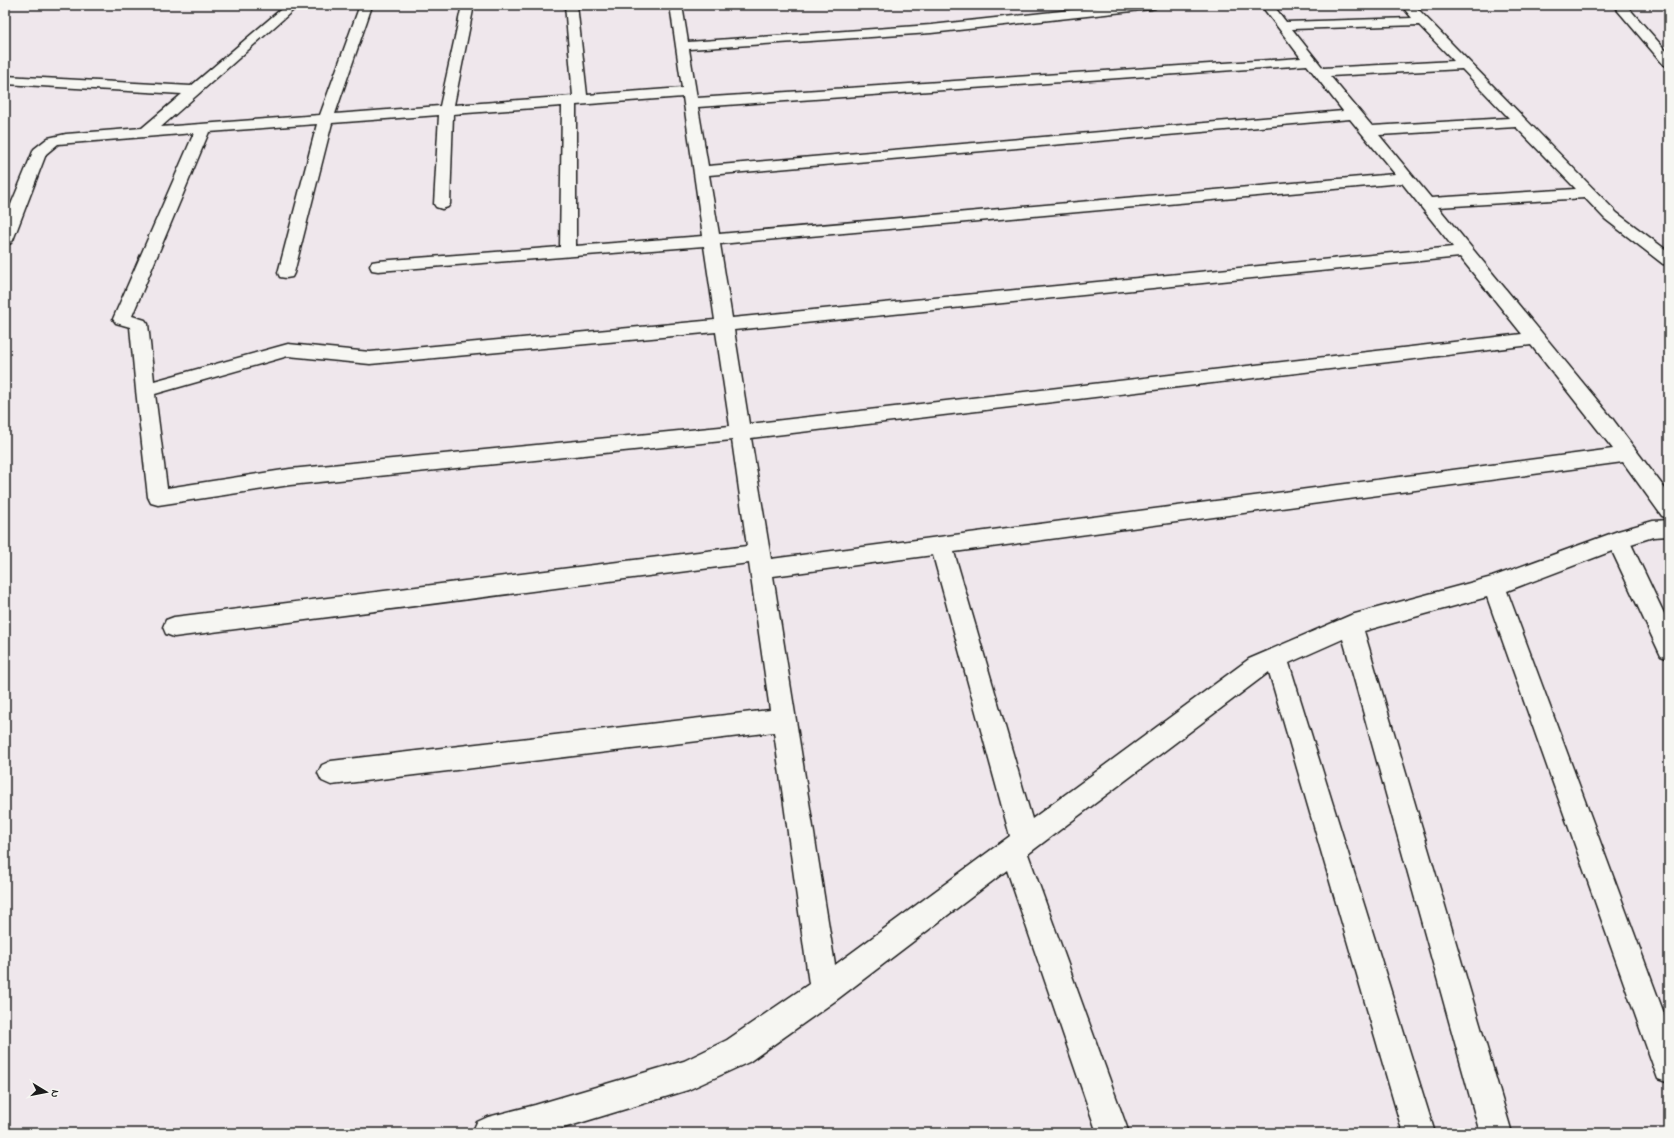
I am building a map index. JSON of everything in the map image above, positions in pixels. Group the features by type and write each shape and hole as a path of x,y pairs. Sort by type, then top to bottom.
{"street":[{"path":"147,131 293,5"},
{"path":"442,204 446,110 468,5"},
{"path":"568,252 574,100 571,5"},
{"path":"676,5 825,991"},
{"path":"682,46 931,29 1151,5"},
{"path":"1267,5 1282,26 1604,422 1669,510"},
{"path":"1407,5 1610,216 1669,260"},
{"path":"1619,5 1669,62"},
{"path":"286,273 326,118 366,6"},
{"path":"1282,26 1422,21"},
{"path":"5,240 39,152 53,141 66,138 574,100 690,97 1315,66 1464,65"},
{"path":"5,80 194,90"},
{"path":"701,171 1354,114"},
{"path":"1368,131 1520,122"},
{"path":"204,127 122,319 139,324 145,390 158,497 290,477 740,432 1536,338"},
{"path":"378,266 712,240 1406,178"},
{"path":"1426,203 1588,193"},
{"path":"145,390 288,350 370,358 724,325 1465,251"},
{"path":"174,627 760,561 941,545 1628,454"},
{"path":"488,1133 540,1127 688,1075 738,1051 825,991 1257,666 1351,625 1494,586 1618,540 1653,529 1669,528"},
{"path":"1618,540 1669,649"},
{"path":"941,545 1019,845 1113,1133"},
{"path":"1494,586 1669,1068"},
{"path":"1351,625 1496,1133"},
{"path":"1276,657 1419,1133"},
{"path":"331,773 784,720"}]}
